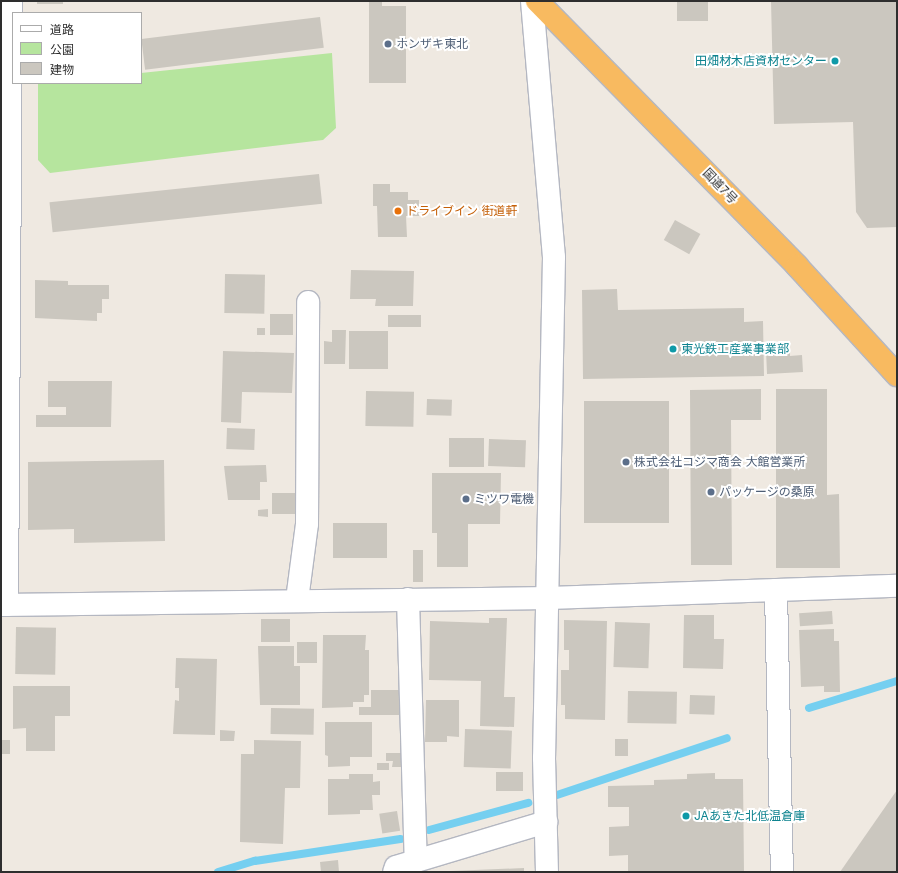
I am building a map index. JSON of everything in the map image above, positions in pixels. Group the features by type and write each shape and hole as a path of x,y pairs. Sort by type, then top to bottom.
{"highway":[{"name":"国道7号","path":"537,1 791,260 897,375"}],"street":[{"path":"11,1 5,177 4,605 296,600 549,598 897,586"},
{"path":"532,1 554,257 549,598 544,758 547,872"},
{"path":"296,600 307,524 308,302"},
{"path":"776,590 782,872"},
{"path":"408,599 416,861"},
{"path":"394,872 396,868 416,861 546,822"}],"green space":[{"path":"332,53 336,128 323,140 50,173 38,160 38,84 142,84 142,73"}],"building":[{"path":"37,1 63,1 63,4 37,4"},
{"name":"ホンザキ東北","path":"369,1 382,1 382,6 406,6 406,83 369,83"},
{"path":"677,1 708,1 708,21 677,21"},
{"name":"田畑材木店資材センター","path":"771,1 897,1 897,227 867,228 856,212 853,122 774,124"},
{"path":"320,17 324,48 145,70 142,39"},
{"path":"319,174 322,204 53,232 49,202"},
{"name":"ドライブイン 街道軒","path":"373,184 390,184 390,192 408,192 408,200 419,200 419,216 406,216 407,237 378,237 377,206 373,206"},
{"path":"675,220 700,234 689,254 664,240"},
{"path":"351,270 414,271 413,306 375,306 376,299 350,299"},
{"path":"225,274 265,275 264,314 224,313"},
{"path":"35,280 68,281 68,285 109,285 109,299 102,299 102,313 97,313 97,321 35,318"},
{"name":"東光鉄工産業事業部","path":"617,289 618,310 744,308 744,322 763,321 764,376 583,379 582,290"},
{"path":"270,314 293,314 293,335 270,335"},
{"path":"388,315 421,315 421,327 388,327"},
{"path":"257,328 265,328 265,335 257,335"},
{"path":"332,330 346,330 345,364 324,364 324,341 332,342"},
{"path":"349,331 388,331 388,369 349,369"},
{"path":"790,349 790,356 802,355 803,372 767,374 766,350"},
{"path":"223,351 294,353 292,393 242,392 241,423 221,422"},
{"path":"48,381 112,381 111,427 36,427 36,415 66,415 66,407 48,407"},
{"name":"パッケージの桑原","path":"761,389 761,420 731,420 732,565 691,565 690,390"},
{"path":"776,389 827,389 827,495 839,494 840,568 776,568"},
{"path":"366,391 414,392 413,427 365,426"},
{"path":"427,399 452,400 451,416 426,415"},
{"name":"株式会社コジマ商会 大館営業所","path":"584,401 669,401 669,523 584,523"},
{"path":"227,428 255,429 254,450 226,449"},
{"path":"449,438 484,438 484,467 449,467"},
{"path":"489,439 526,440 525,467 488,466"},
{"path":"164,460 165,541 74,543 74,529 28,530 28,462"},
{"path":"266,465 267,482 260,482 260,500 228,500 224,466"},
{"name":"ミツワ電機","path":"432,473 501,473 500,524 468,524 468,567 437,567 437,533 432,533"},
{"path":"272,493 296,493 296,514 272,514"},
{"path":"268,509 268,517 258,516 258,510"},
{"path":"333,523 387,523 387,558 333,558"},
{"path":"413,550 423,550 423,582 413,582"},
{"path":"832,611 833,624 800,626 799,613"},
{"path":"684,615 714,615 714,639 724,639 723,669 683,668"},
{"path":"489,618 507,618 504,697 515,697 514,727 480,726 481,681 429,680 430,621 489,623"},
{"path":"261,619 290,619 290,642 261,642"},
{"path":"564,620 607,621 605,720 565,719 565,705 561,705 561,670 569,670 569,650 564,650"},
{"path":"615,622 650,623 648,668 613,667"},
{"path":"16,627 56,628 55,675 15,674"},
{"path":"834,629 834,641 839,641 840,692 824,692 824,686 801,687 799,630"},
{"path":"323,635 366,635 365,650 369,650 369,695 364,695 364,702 353,702 353,707 322,708"},
{"path":"297,642 317,642 317,663 297,663"},
{"path":"258,646 294,646 294,666 300,666 300,705 260,705"},
{"path":"176,658 217,659 215,735 173,734 175,700 179,701 179,688 175,688"},
{"path":"13,686 70,686 70,716 55,716 55,751 26,751 26,728 13,729"},
{"path":"371,690 399,690 399,715 359,715 359,707 371,707"},
{"path":"628,691 677,692 676,724 627,723"},
{"path":"690,695 715,696 714,715 689,714"},
{"path":"426,700 459,700 459,737 447,736 447,742 425,742"},
{"path":"271,708 314,709 314,735 271,734"},
{"path":"325,722 372,722 372,757 350,757 350,766 328,767 328,756 325,755"},
{"path":"465,729 512,731 511,769 464,767"},
{"path":"220,730 235,731 234,741 220,741"},
{"path":"615,739 628,739 628,756 615,756"},
{"path":"1,740 10,740 10,754 1,754"},
{"path":"254,740 301,741 300,788 285,788 283,844 240,842 241,754 254,754"},
{"path":"386,753 401,753 401,767 392,767 393,761 386,761"},
{"path":"377,763 389,763 389,770 377,770"},
{"path":"496,772 523,772 523,791 496,791"},
{"name":"JAあきた北低温倉庫","path":"715,773 715,779 743,779 744,872 628,872 628,855 609,856 609,827 629,826 629,807 608,807 608,786 654,785 654,780 687,779 687,774"},
{"path":"349,774 373,774 373,782 380,781 380,795 372,795 373,810 360,810 360,814 328,815 328,779 349,779"},
{"path":"897,790 897,872 840,872"},
{"path":"397,811 400,831 382,834 379,814"},
{"path":"338,860 339,872 321,872 320,862"},
{"path":"524,868 524,872 451,872 451,871"}],"waterway":[{"path":"809,708 897,681"},
{"path":"557,795 727,738"},
{"path":"429,830 528,803"},
{"path":"218,872 255,861 400,839"}],"place":[{"name":"ホンザキ東北","path":"388,44"},
{"name":"田畑材木店資材センター","path":"835,61"},
{"name":"ドライブイン 街道軒","path":"398,211"},
{"name":"東光鉄工産業事業部","path":"673,349"},
{"name":"株式会社コジマ商会 大館営業所","path":"626,462"},
{"name":"パッケージの桑原","path":"711,492"},
{"name":"ミツワ電機","path":"466,499"},
{"name":"JAあきた北低温倉庫","path":"686,816"}]}
